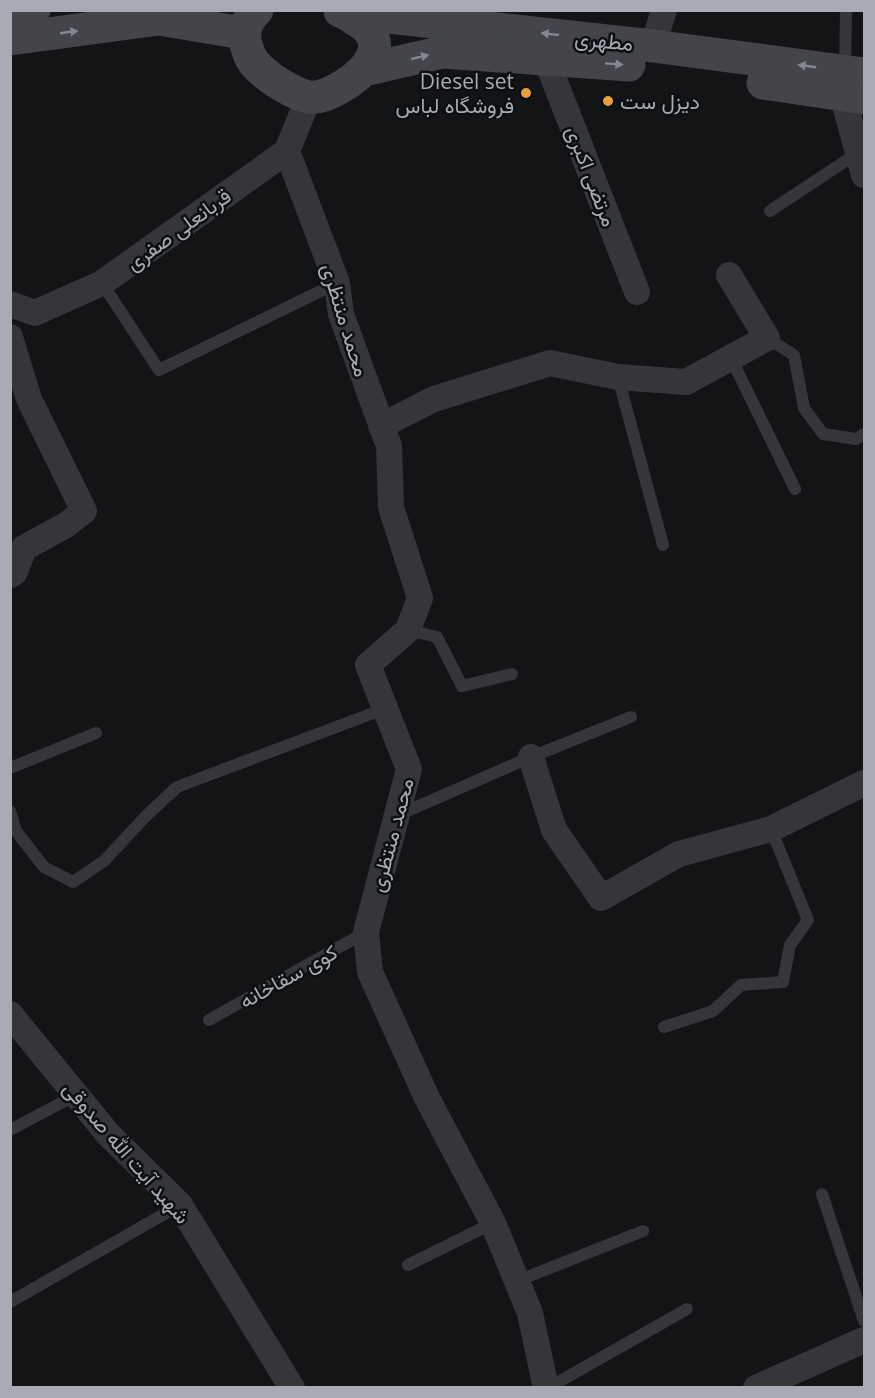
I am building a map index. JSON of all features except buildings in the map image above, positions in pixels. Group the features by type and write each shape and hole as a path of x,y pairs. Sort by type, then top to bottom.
{"main road":[{"path":"10,13 34,10"},
{"path":"10,39 159,19 192,17 250,22 250,58 267,76 287,89 309,97 327,95 363,70 374,55 375,39 364,24 339,11"},
{"name":"مطهری","path":"339,11 653,46 854,84"},
{"name":"مطهری","path":"363,70 443,52 651,66 854,84"}],"street":[{"path":"653,46 664,10"},
{"name":"مرتضی اکبری","path":"546,59 637,292"},
{"path":"854,84 862,163"},
{"path":"287,151 309,97"},
{"name":"قربانعلی صفری","path":"10,304 35,313 102,283 287,151"},
{"name":"محمد منتظری","path":"287,151 337,283 341,314 389,446 391,507 420,598 408,630 368,665 409,769 366,932 369,972 427,1098 493,1223 530,1313 547,1388"},
{"path":"381,426 434,399 550,363 618,376 686,382 767,338 729,275"},
{"path":"10,337 29,399 84,511 66,525 24,548 15,572 10,575"},
{"path":"531,757 554,830 600,897 679,854 771,829 863,780"},
{"name":"شهید آیت الله صدوقی","path":"13,1021 108,1134 180,1205 292,1388"},
{"path":"756,1388 864,1340"}],"lane":[{"path":"846,10 854,84"},
{"path":"770,211 862,163"},
{"path":"102,283 159,370 337,283"},
{"path":"767,338 794,355 804,408 823,434 856,439 864,434"},
{"path":"731,358 795,489"},
{"path":"618,376 663,545"},
{"path":"408,630 437,637 462,686 513,674"},
{"path":"10,811 16,831 44,867 73,882 104,861 177,787 384,709"},
{"path":"397,816 531,757 630,717"},
{"path":"10,768 96,733"},
{"path":"664,1027 713,1011 741,985 783,982 790,945 808,920 771,829"},
{"name":"کوی سقاخانه","path":"209,1020 366,932"},
{"path":"10,1130 76,1095"},
{"path":"822,1194 864,1320"},
{"path":"10,1302 180,1205"},
{"path":"408,1265 493,1223"},
{"path":"517,1281 644,1231"},
{"path":"547,1388 687,1309"}],"place":[{"name":"Diesel set فروشگاه لباس","path":"526,93"},
{"name":"دیزل ست","path":"608,101"}]}
